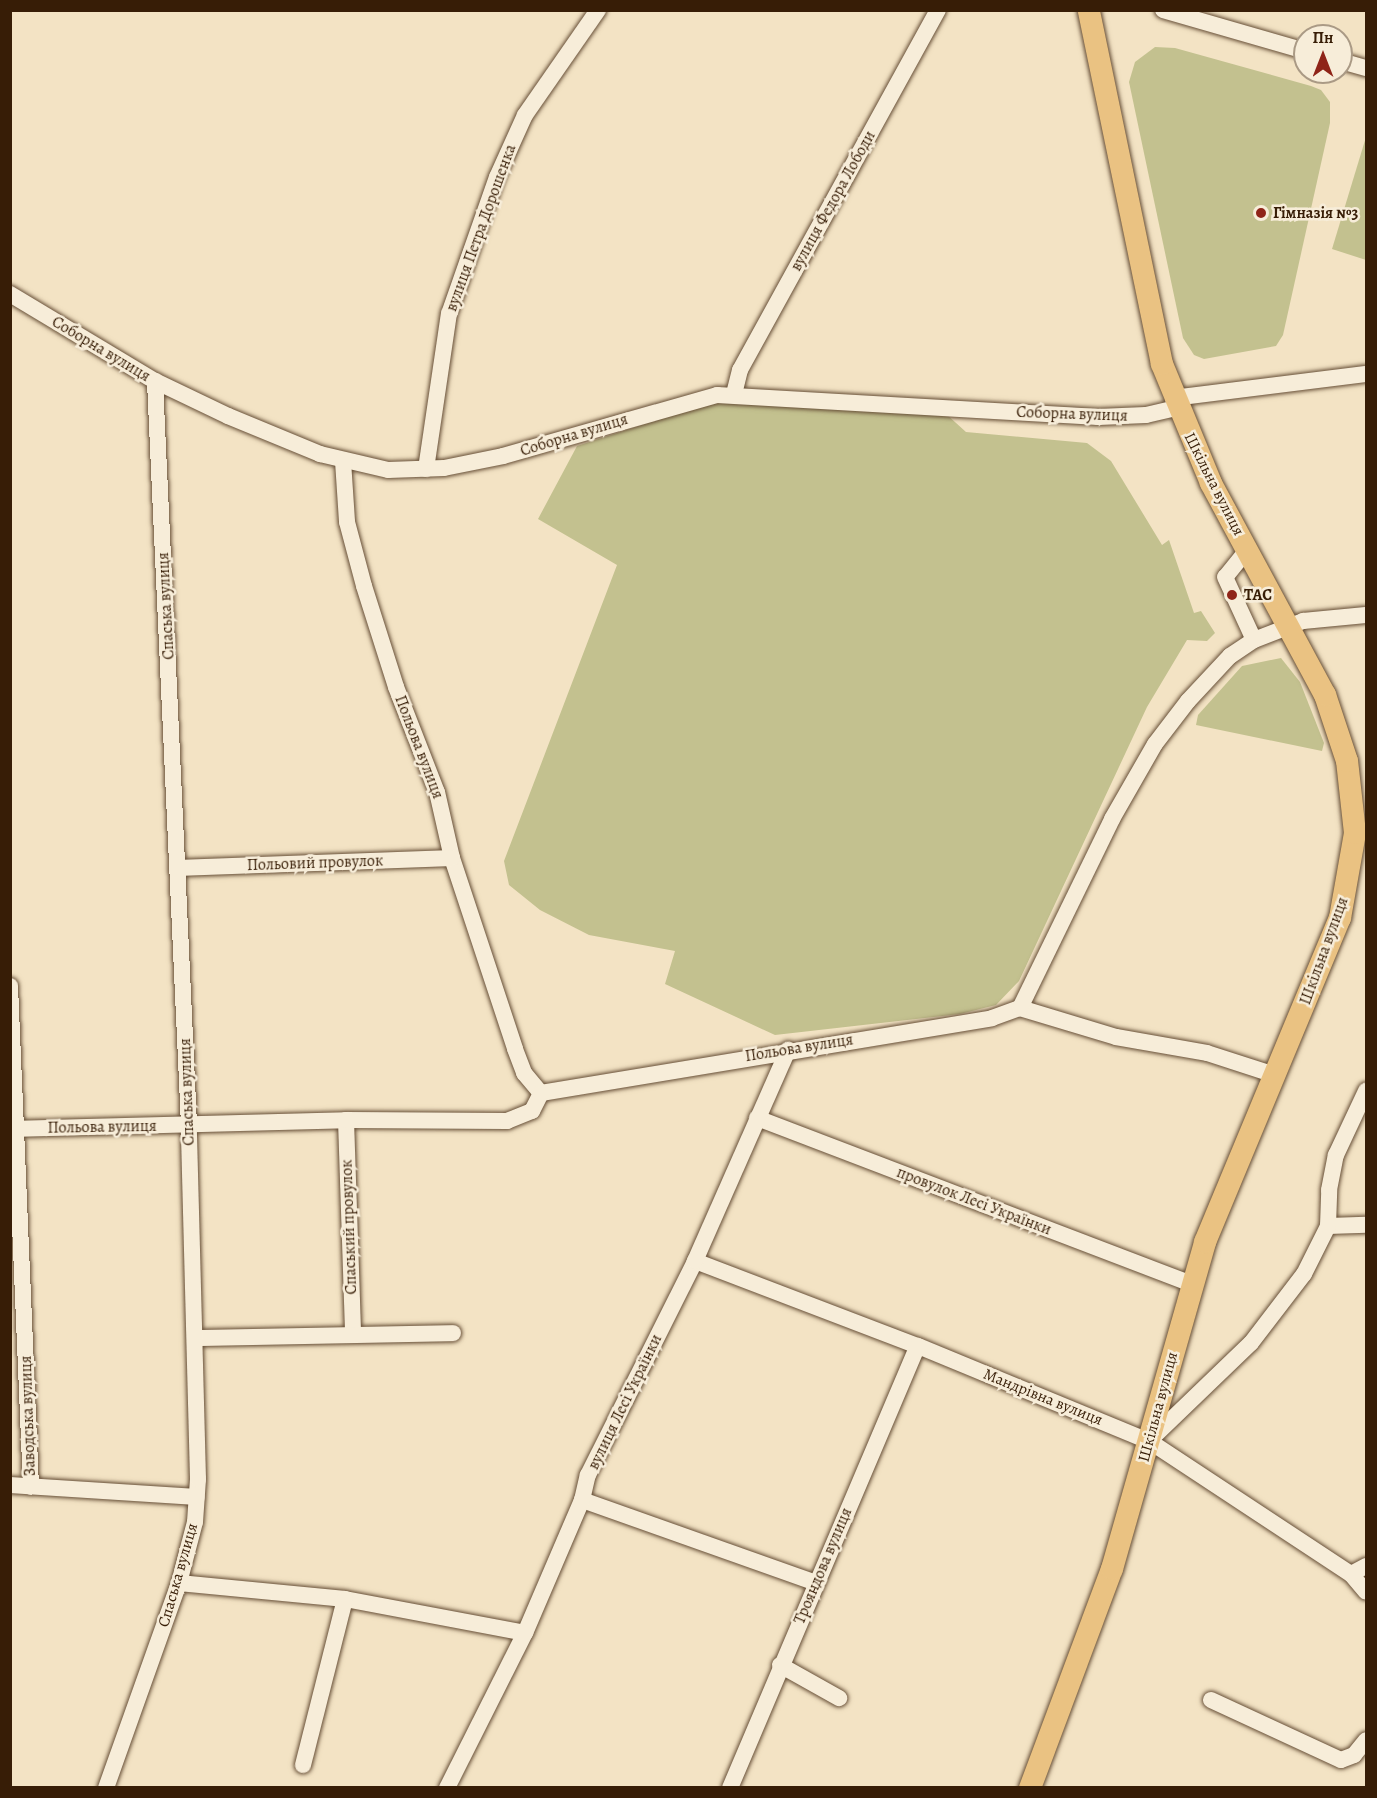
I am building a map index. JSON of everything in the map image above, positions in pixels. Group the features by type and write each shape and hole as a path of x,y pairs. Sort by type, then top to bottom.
{"main road":[{"name":"Шкільна вулиця","path":"1030,1788 1112,1569 1191,1284 1218,1206 1340,918 1355,833 1352,784 1340,736 1316,674 1210,483 1175,403 1148,306 1089,10"}],"street":[{"name":"вулиця Петра Дорошенка","path":"426,469 449,314 497,177 525,115 598,10"},
{"name":"вулиця Федора Лободи","path":"734,394 746,359 938,10"},
{"path":"1162,10 1293,48"},
{"name":"Соборна вулиця","path":"10,294 155,381 289,443 343,461 388,470 426,469 503,456 687,401 734,394 1098,417 1146,415 1175,403 1366,374"},
{"name":"Спаська вулиця","path":"106,1788 179,1583 197,1497 196,1338 189,1125 155,381"},
{"name":"Польова вулиця","path":"343,461 353,549 396,687 437,792 452,858 515,1049 524,1073 541,1093"},
{"path":"1248,549 1225,578 1254,640"},
{"path":"1275,1075 1207,1053 1116,1037 1020,1008 1112,819 1155,744 1230,656 1254,640 1291,626 1366,615"},
{"name":"Польовий провулок","path":"178,868 452,858"},
{"name":"Заводська вулиця","path":"10,986 14,1129 31,1487"},
{"name":"Польова вулиця","path":"541,1093 788,1050 992,1018 1020,1008"},
{"name":"вулиця Лесі Українки","path":"447,1788 525,1633 582,1500 588,1475 695,1261 788,1050"},
{"path":"1149,1441 1265,1328 1304,1274 1328,1226 1333,1164 1366,1090"},
{"name":"Польова вулиця","path":"14,1129 346,1120 507,1121 532,1111 541,1093"},
{"name":"провулок Лесі Українки","path":"757,1118 1191,1284"},
{"name":"Спаський провулок","path":"346,1120 353,1334"},
{"path":"1328,1226 1366,1225"},
{"name":"Мандрівна вулиця","path":"695,1261 918,1346 1149,1441 1351,1574 1366,1592"},
{"path":"196,1338 453,1333"},
{"name":"Трояндова вулиця","path":"730,1788 780,1665 918,1346"},
{"path":"10,1485 197,1497"},
{"path":"582,1500 816,1583"},
{"path":"1351,1574 1366,1566"},
{"path":"179,1583 345,1599 525,1633"},
{"path":"303,1765 345,1599"},
{"path":"780,1665 839,1698"},
{"path":"1210,1700 1341,1760 1354,1755 1366,1740"}],"shaded area":[{"name":"Гімназія №3","path":"1155,47 1175,48 1293,81 1293,84 1311,86 1321,90 1330,102 1330,123 1283,335 1276,346 1204,359 1194,355 1183,338 1129,82 1135,62"},
{"path":"1366,137 1366,260 1332,249"},
{"path":"716,401 945,413 966,432 1087,443 1111,461 1162,545 1169,540 1194,613 1201,611 1215,633 1207,641 1187,640 1147,707 1019,981 996,1005 960,1014 775,1035 665,984 675,951 589,935 540,910 509,885 504,861 617,565 538,519 577,446"},
{"path":"1281,658 1300,682 1324,743 1322,751 1196,725 1198,715 1242,666"}],"place":[{"name":"Гімназія №3","path":"1261,213"},
{"name":"ТАС","path":"1232,595"}]}
